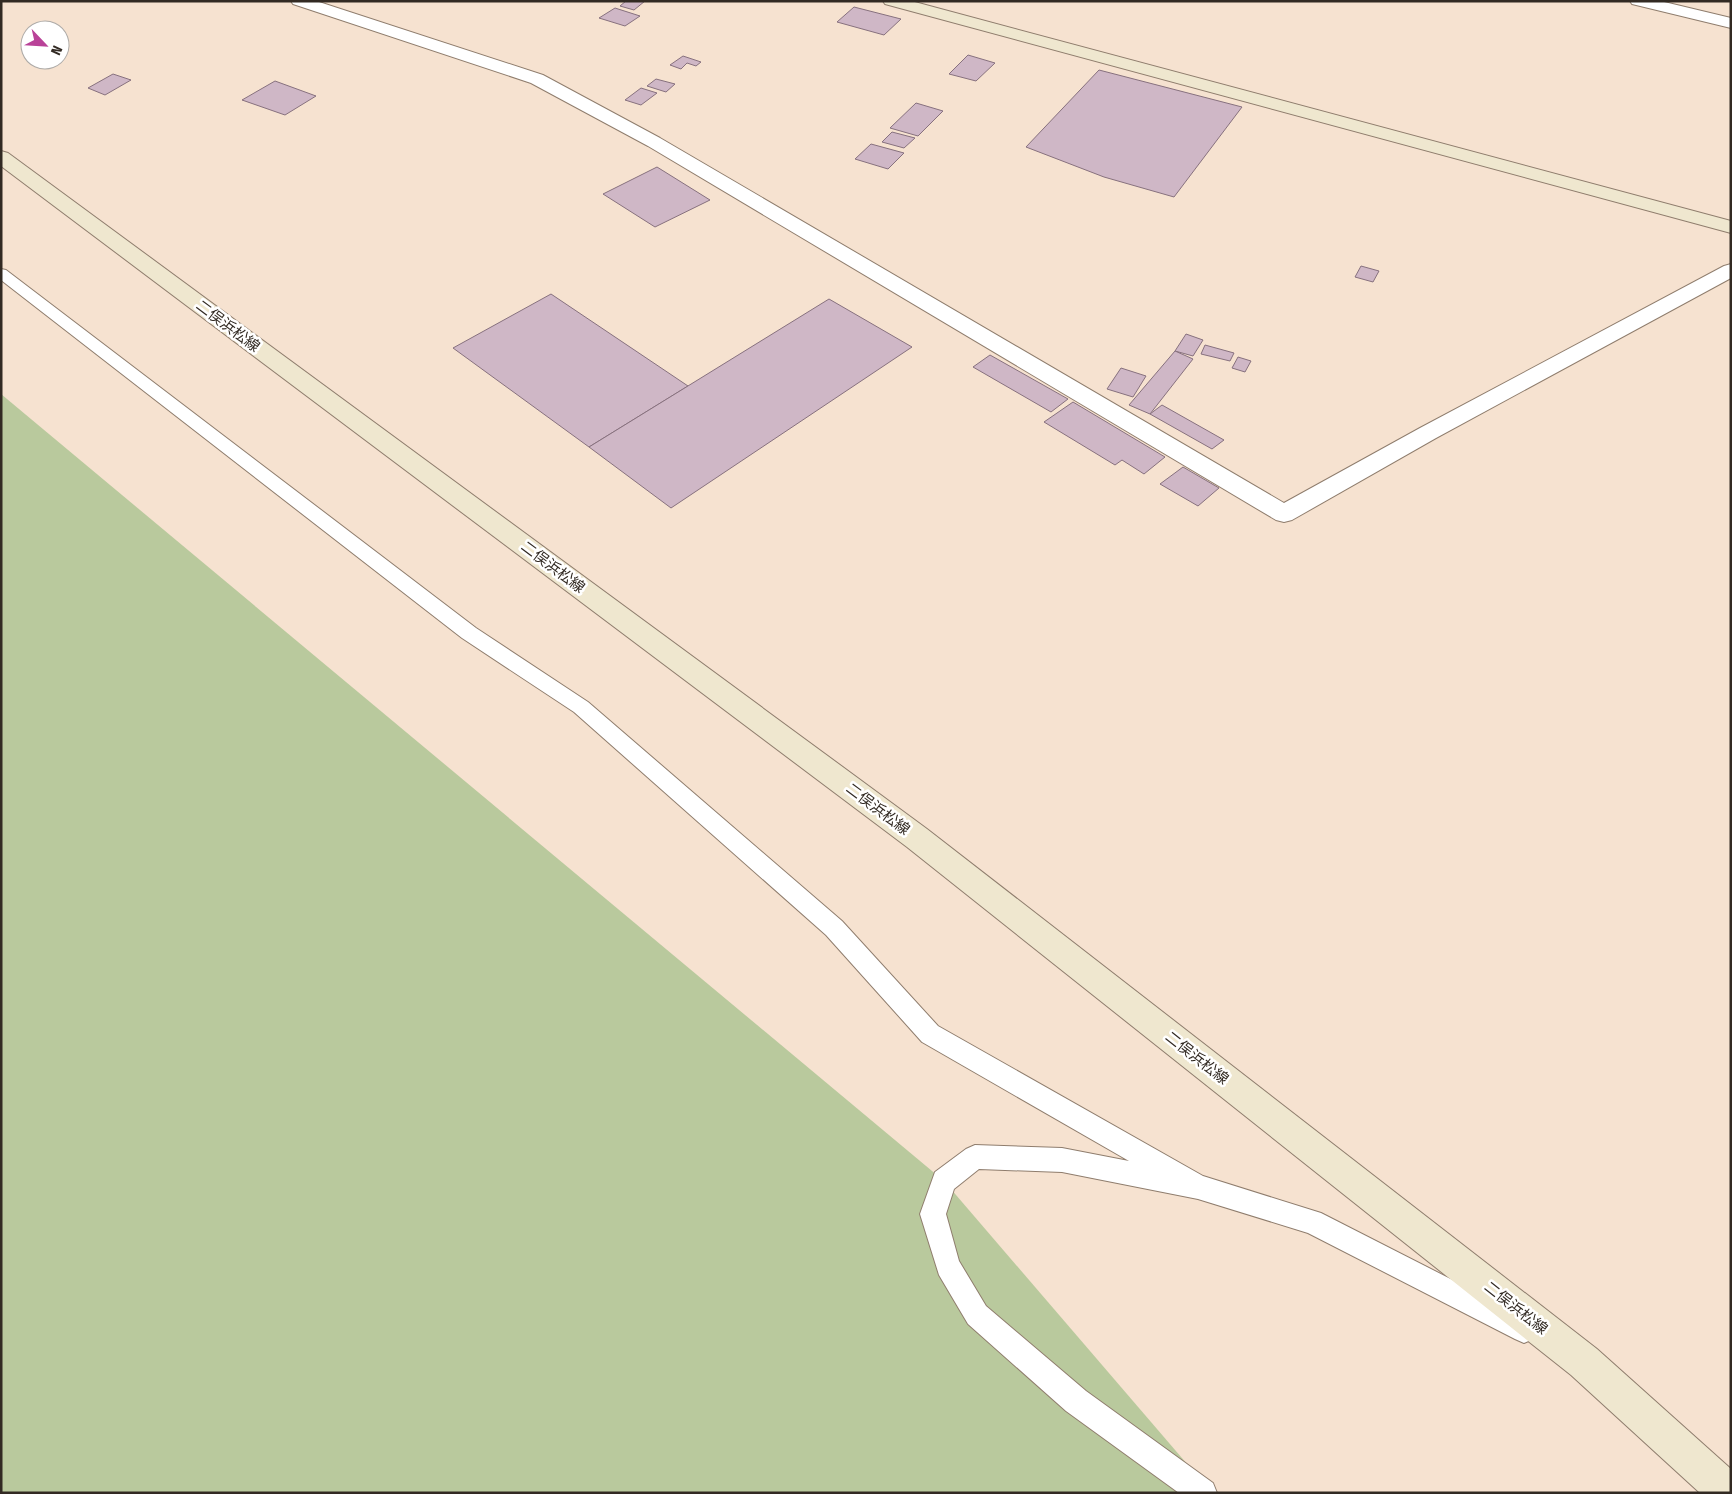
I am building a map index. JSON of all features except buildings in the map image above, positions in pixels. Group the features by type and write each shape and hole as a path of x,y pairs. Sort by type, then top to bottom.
{"main road":[{"path":"891,1 1731,227"},
{"name":"二俣浜松線","path":"1,157 917,838 1584,1362 1729,1493"}],"street":[{"path":"299,1 537,79 654,142 1284,514 1428,433 1731,270"},
{"path":"1638,1 1731,23"}],"lane":[{"path":"1,273 469,632 581,707 834,928 930,1034 1198,1187"},
{"path":"1203,1493 1076,1401 977,1316 948,1266 933,1214 944,1181 975,1157 1062,1160 1198,1187 1312,1222 1584,1362"}],"green space":[{"path":"1,394 944,1181 1212,1493 1,1493"}]}
